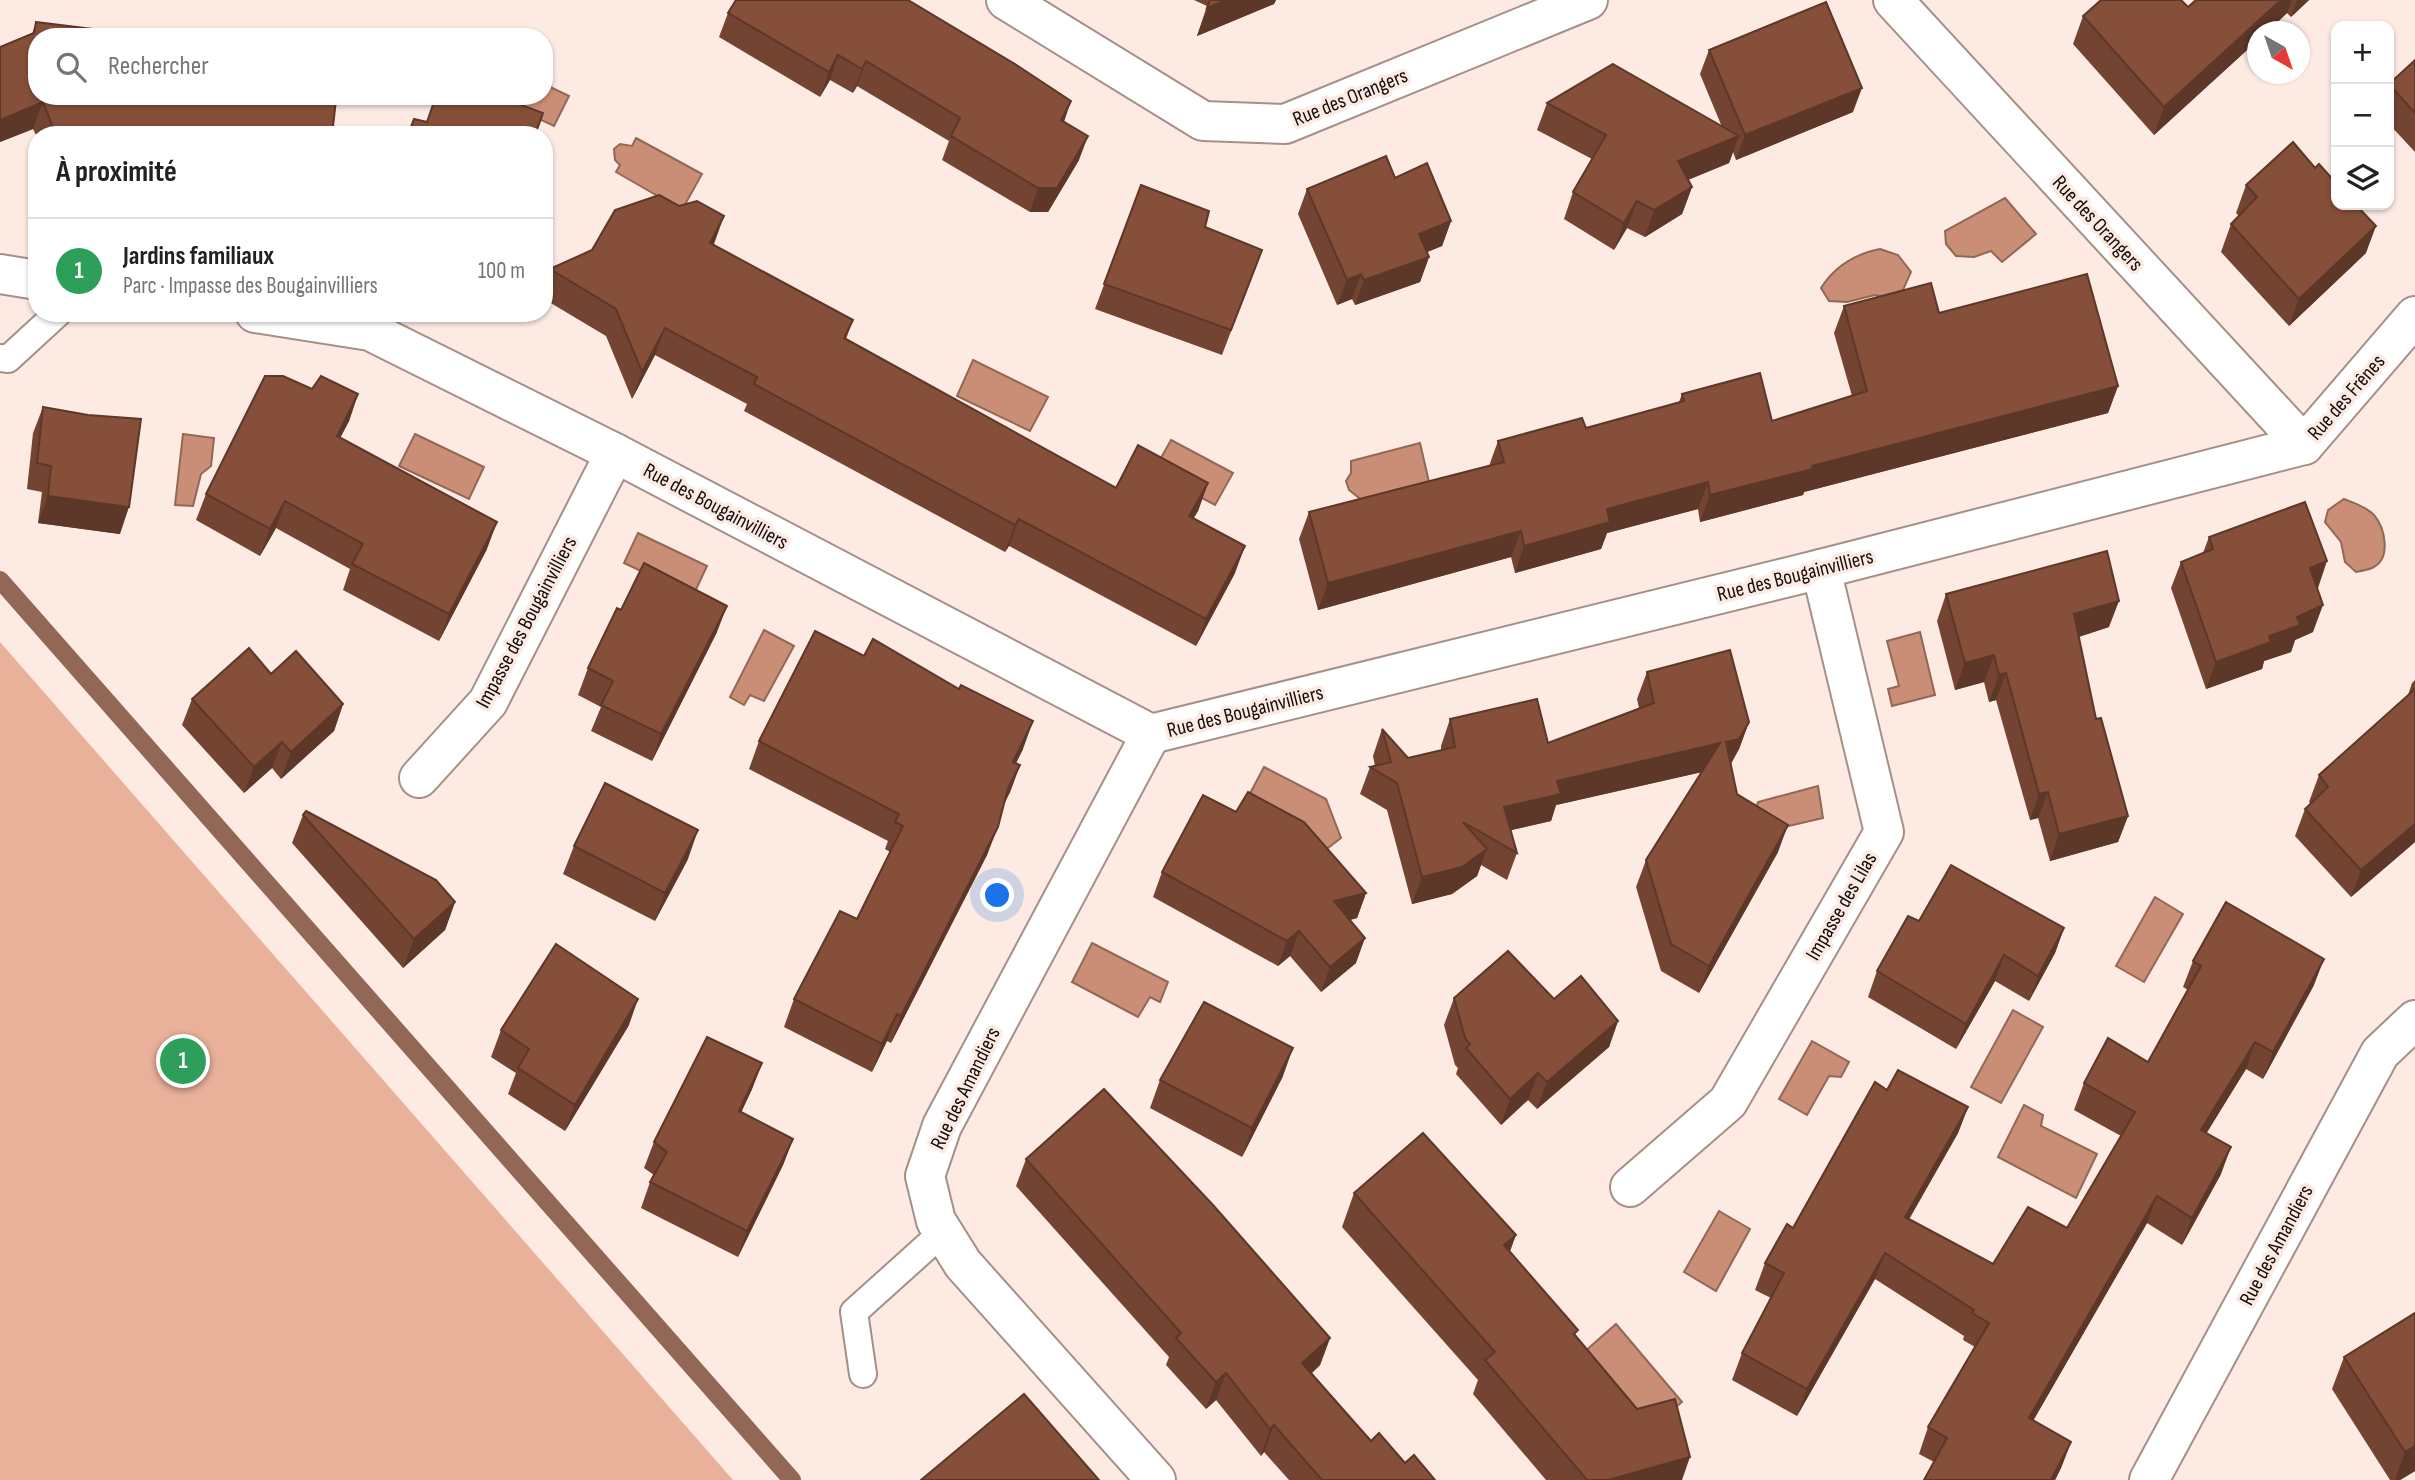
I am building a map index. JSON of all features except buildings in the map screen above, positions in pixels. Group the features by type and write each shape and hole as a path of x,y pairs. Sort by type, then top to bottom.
{"street":[{"name":"Rue des Orangers","path":"1006,0 1203,121 1286,124 1588,0"},
{"name":"Rue des Orangers","path":"1893,0 2304,445"},
{"path":"0,274 28,279"},
{"name":"Rue des Frênes","path":"2304,445 2415,316"},
{"name":"Rue des Bougainvilliers","path":"312,322 370,331 615,453 1151,734 1821,569 2304,445"},
{"name":"Impasse des Bougainvilliers","path":"419,778 488,702 615,453"},
{"name":"Impasse des Lilas","path":"1630,1187 1728,1102 1884,832 1821,569"},
{"name":"Rue des Amandiers","path":"1151,734 942,1126 925,1176 936,1221 963,1264 1156,1480"},
{"name":"Rue des Amandiers","path":"2149,1480 2380,1053 2415,1020"}],"lane":[{"path":"0,358 8,359 48,322"},
{"path":"863,1374 854,1312 943,1232"}],"shaded area":[{"path":"553,88 569,96 554,126 509,105 553,105"},
{"path":"636,138 702,174 682,210 616,172 620,165 615,160 614,149 620,144 632,146"},
{"path":"2005,198 2036,234 2002,262 1991,251 1974,257 1956,256 1946,244 1945,231"},
{"path":"1880,249 1898,255 1911,272 1903,290 1892,299 1875,295 1847,302 1829,301 1821,288 1833,273 1854,258"},
{"path":"973,360 1048,397 1030,431 957,396"},
{"path":"183,434 214,438 211,466 201,474 193,506 175,505"},
{"path":"415,434 484,467 469,499 399,466"},
{"path":"1171,440 1233,473 1215,505 1153,472"},
{"path":"1420,443 1429,482 1390,491 1386,499 1364,502 1349,490 1346,481 1351,473 1351,461"},
{"path":"2344,499 2371,512 2381,528 2384,551 2378,564 2372,568 2356,572 2345,562 2341,542 2325,522 2328,510"},
{"path":"638,533 707,566 693,596 624,563"},
{"path":"764,630 794,646 764,701 750,695 744,705 730,697"},
{"path":"1920,632 1935,695 1892,706 1888,689 1899,686 1887,641"},
{"path":"0,642 733,1480 0,1480"},
{"path":"1264,767 1326,799 1341,838 1324,851 1247,799"},
{"path":"1818,786 1823,818 1767,831 1756,808 1758,802"},
{"path":"2155,897 2183,914 2144,982 2116,966"},
{"path":"1092,943 1168,982 1160,1002 1150,997 1138,1017 1072,982"},
{"path":"2013,1010 2043,1027 2001,1103 1971,1087"},
{"path":"1812,1041 1849,1062 1841,1077 1829,1076 1807,1115 1779,1099"},
{"path":"2024,1105 2043,1115 2041,1126 2097,1154 2076,1198 1998,1157"},
{"path":"1719,1211 1750,1229 1716,1291 1684,1272"},
{"path":"1616,1324 1682,1402 1649,1430 1583,1353"}],"waterway":[{"path":"0,580 792,1480"}],"place":[{"name":"Jardins familiaux","path":"183,1061"}]}
